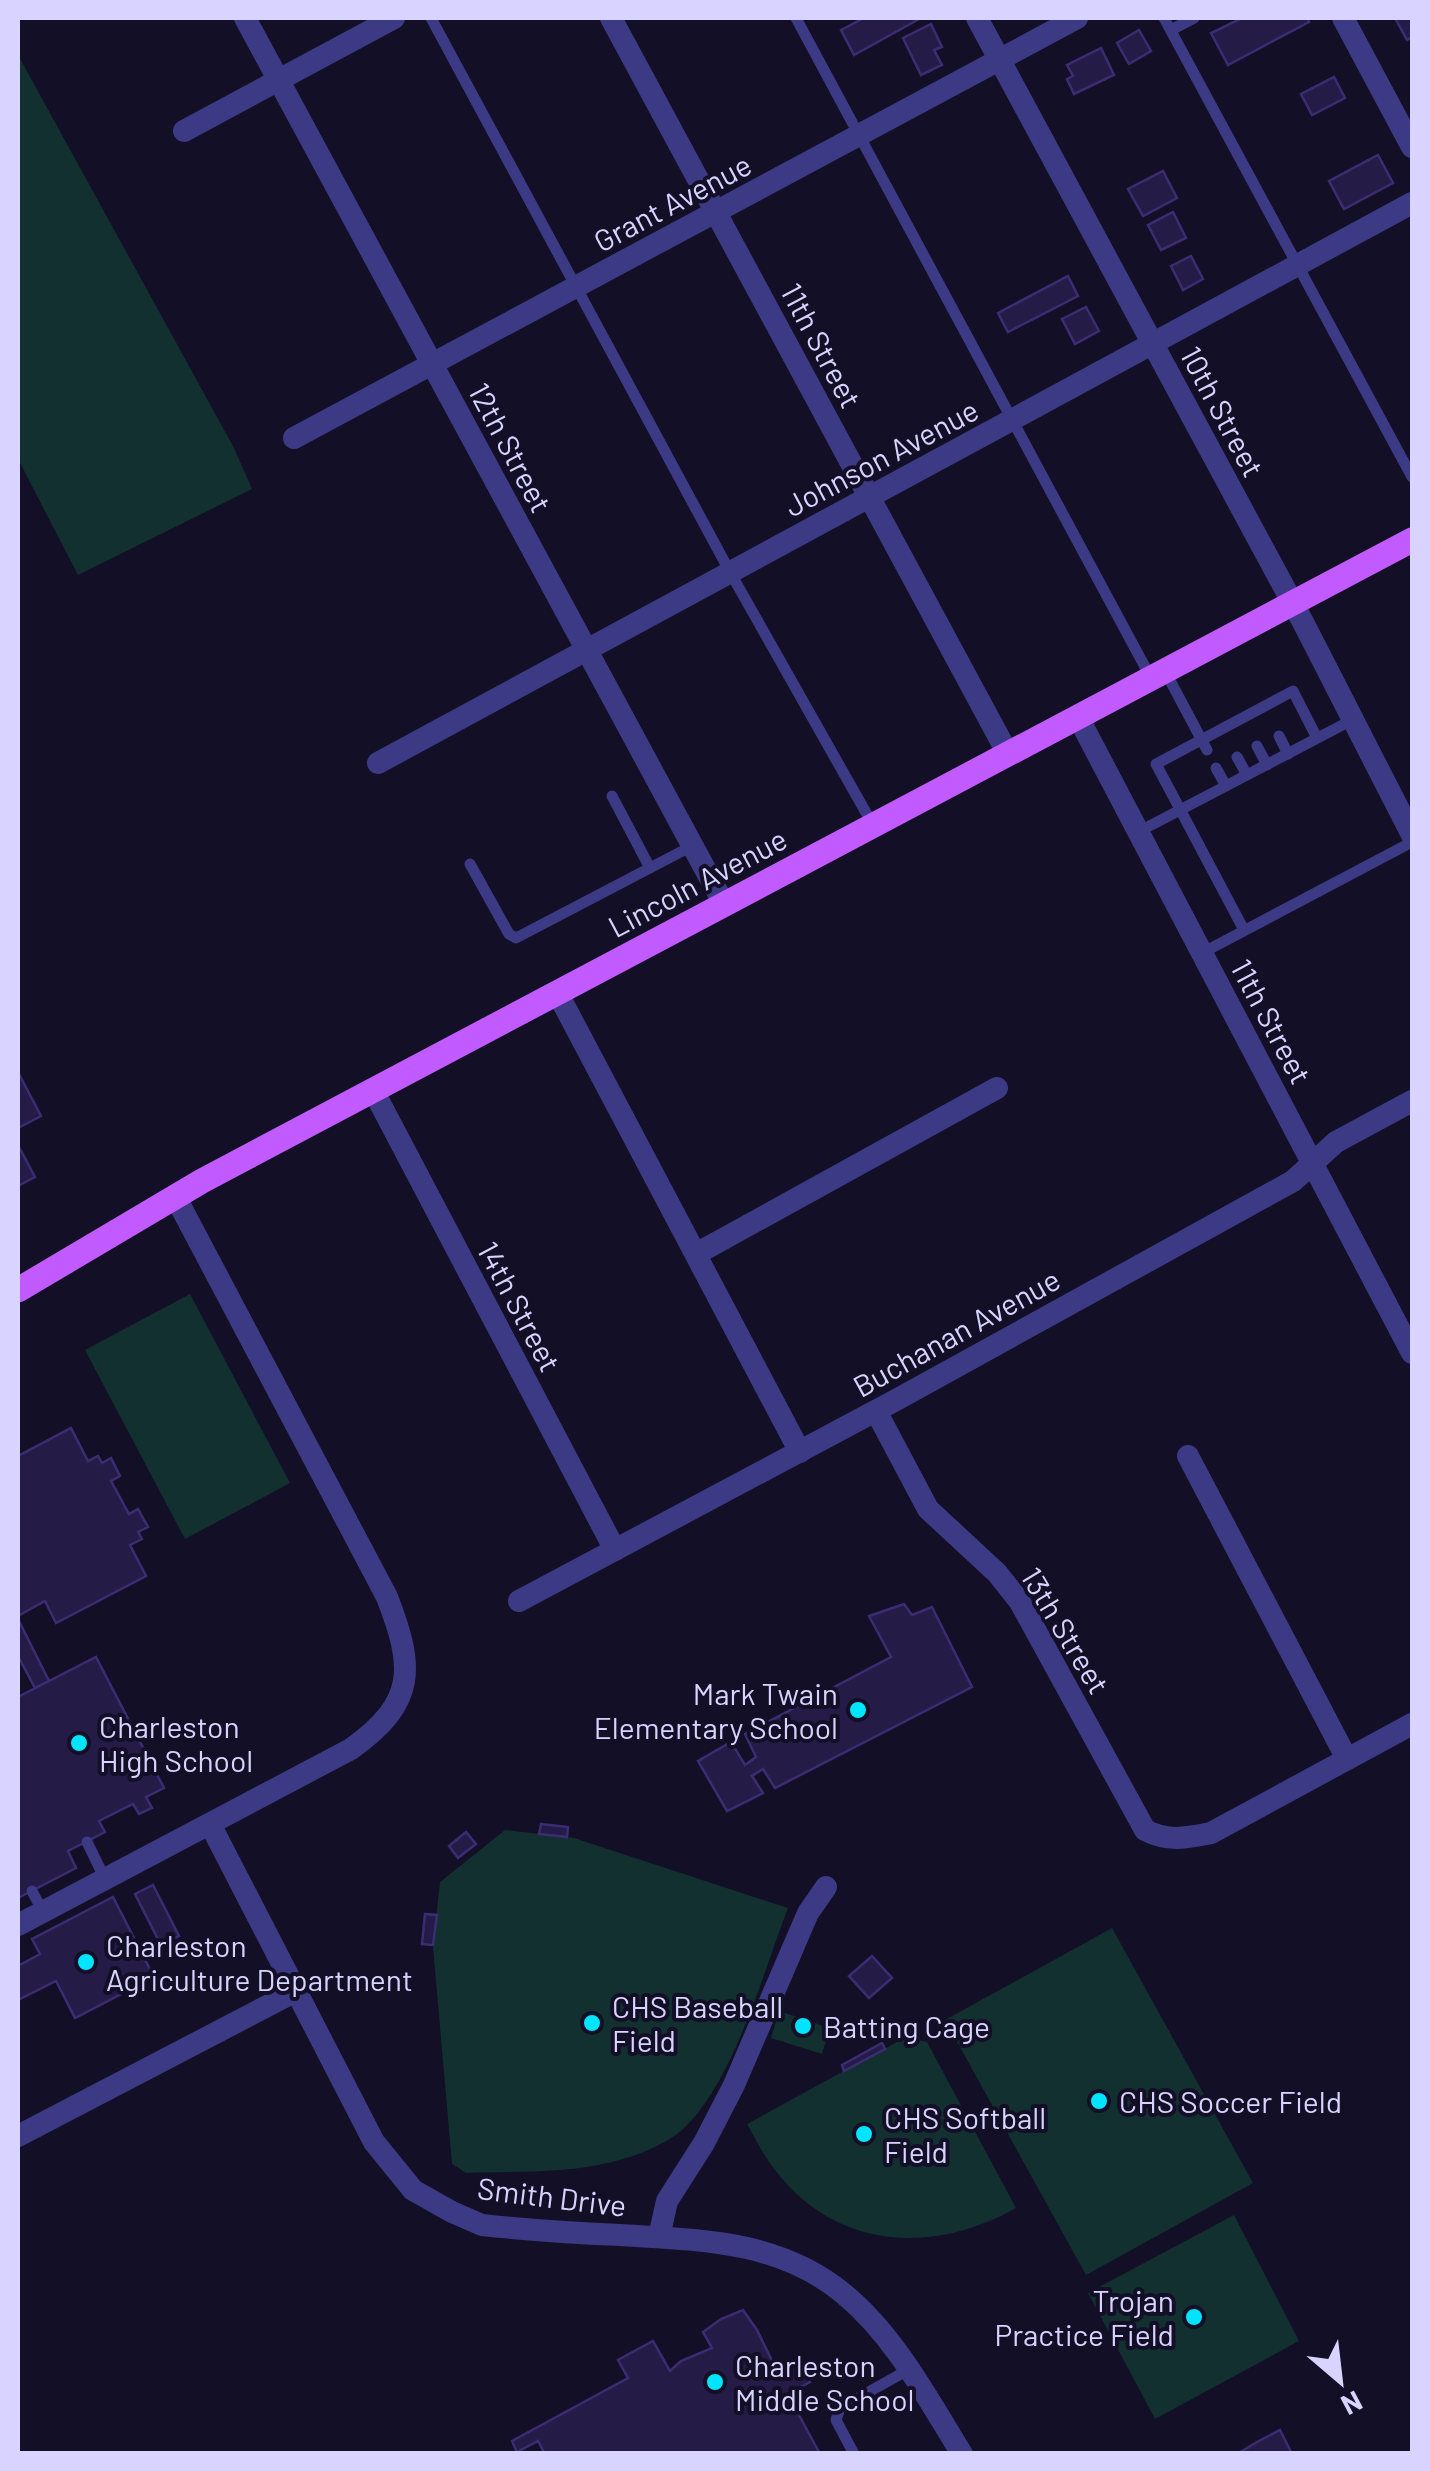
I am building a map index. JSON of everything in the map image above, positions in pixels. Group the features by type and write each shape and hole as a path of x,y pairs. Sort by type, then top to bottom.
{"main road":[{"name":"Lincoln Avenue","path":"18,1290 174,1196 1412,540"}],"street":[{"name":"12th Street","path":"245,18 724,904"},
{"path":"184,132 394,18"},
{"name":"11th Street","path":"611,18 1008,754"},
{"name":"10th Street","path":"977,18 1293,603 1412,835"},
{"name":"Grant Avenue","path":"294,438 1077,18"},
{"path":"1343,18 1403,106 1412,147"},
{"name":"Johnson Avenue","path":"378,763 1412,202"},
{"name":"11th Street","path":"1078,717 1412,1354"},
{"path":"557,992 800,1452"},
{"path":"696,1254 997,1088"},
{"name":"14th Street","path":"373,1090 615,1550"},
{"name":"Buchanan Avenue","path":"519,1602 1293,1181 1336,1142 1412,1101"},
{"path":"18,1925 38,1901 105,1879 351,1748 378,1729 395,1707 406,1674 404,1641 387,1597 174,1196"},
{"name":"13th Street","path":"876,1411 928,1509 997,1572 1020,1602 1146,1830 1161,1838 1180,1839 1211,1832 1347,1759"},
{"path":"1188,1456 1347,1759 1412,1724"},
{"name":"Smith Drive","path":"210,1824 374,2142 414,2190 482,2225 714,2240 760,2249 809,2268 846,2295 886,2337 957,2452"},
{"path":"659,2238 667,2200 704,2144 734,2085 803,1924 826,1888"},
{"path":"18,2136 296,1991"}],"lane":[{"path":"431,18 730,572 874,825"},
{"path":"796,18 1012,420 1158,675 1204,745"},
{"path":"1194,18 1168,24 1412,477"},
{"path":"1244,930 1156,764 1225,734 1293,691 1317,738"},
{"path":"1138,832 1352,720"},
{"path":"1279,736 1288,754"},
{"path":"1258,746 1267,764"},
{"path":"1237,757 1247,775"},
{"path":"1216,768 1226,786"},
{"path":"612,796 650,868"},
{"path":"1202,953 1412,842"},
{"path":"470,864 509,934 516,938 692,846"},
{"path":"86,1842 105,1879"},
{"path":"854,2454 836,2420 840,2408 908,2370"}],"green space":[{"path":"18,55 234,448 252,489 78,575 18,459"},
{"path":"190,1294 290,1483 185,1539 85,1350"},
{"name":"CHS Baseball Field","path":"505,1830 574,1838 788,1908 745,2026 717,2085 682,2130 658,2146 612,2162 558,2170 466,2173 452,2164 433,1947 440,1882"},
{"name":"CHS Soccer Field","path":"1112,1928 1253,2183 1086,2275 945,2020"},
{"path":"779,2011 830,2028 822,2054 771,2038"},
{"name":"CHS Softball Field","path":"906,2037 927,2042 1016,2208 952,2233 887,2237 856,2230 827,2216 799,2197 767,2159 747,2124"},
{"name":"Trojan Practice Field","path":"1234,2215 1299,2341 1155,2419 1088,2293"}],"building":[{"path":"864,18 921,18 854,55 841,30"},
{"path":"1242,18 1307,18 1309,22 1228,65 1211,33"},
{"path":"1395,18 1412,18 1412,37 1407,40"},
{"path":"931,24 942,47 934,50 942,65 921,75 903,38"},
{"path":"1139,30 1151,51 1129,64 1117,43"},
{"path":"1101,48 1114,75 1074,94 1067,79 1073,76 1067,65"},
{"path":"1334,77 1345,98 1312,115 1301,94"},
{"path":"1378,155 1393,183 1344,209 1329,181"},
{"path":"1163,171 1177,198 1143,216 1128,189"},
{"path":"1173,212 1186,238 1161,250 1148,225"},
{"path":"1191,256 1203,279 1183,290 1171,266"},
{"path":"1068,276 1078,296 1008,332 998,313"},
{"path":"1086,307 1099,331 1075,344 1062,319"},
{"path":"18,1075 41,1116 18,1128"},
{"path":"18,1145 35,1177 18,1186"},
{"path":"71,1428 88,1461 98,1456 102,1463 111,1458 120,1476 111,1481 129,1514 138,1509 148,1527 138,1532 142,1539 130,1545 146,1576 56,1623 45,1601 18,1616 18,1456"},
{"name":"Mark Twain Elementary School","path":"904,1604 912,1615 932,1607 972,1687 775,1788 763,1769 752,1776 763,1793 727,1811 698,1761 731,1742 745,1765 756,1757 745,1734 891,1657 869,1616"},
{"path":"18,1619 49,1681 35,1688 18,1656"},
{"name":"Charleston High School","path":"96,1657 164,1788 146,1797 152,1808 139,1814 133,1804 99,1821 105,1832 68,1851 76,1868 18,1898 18,1697"},
{"path":"541,1824 568,1827 567,1837 539,1834"},
{"path":"466,1832 476,1844 458,1858 449,1846"},
{"path":"153,1885 179,1936 161,1945 135,1894"},
{"name":"Charleston Agriculture Department","path":"113,1897 154,1977 75,2018 56,1981 18,2000 18,1966 40,1954 32,1939"},
{"path":"425,1914 437,1915 433,1945 422,1944"},
{"path":"872,1956 892,1978 869,1998 849,1976"},
{"path":"882,2043 885,2049 844,2071 842,2065"},
{"name":"Charleston Middle School","path":"743,2310 779,2375 800,2364 810,2382 791,2392 792,2402 820,2454 545,2454 538,2441 517,2452 512,2441 628,2378 618,2360 653,2341 670,2371 681,2361 712,2348 703,2332"},
{"path":"1280,2430 1292,2454 1237,2454 1257,2442"}],"place":[{"name":"Mark Twain Elementary School","path":"858,1710"},
{"name":"Charleston High School","path":"79,1743"},
{"name":"Charleston Agriculture Department","path":"86,1962"},
{"name":"CHS Baseball Field","path":"592,2023"},
{"name":"Batting Cage","path":"803,2026"},
{"name":"CHS Soccer Field","path":"1099,2101"},
{"name":"CHS Softball Field","path":"864,2134"},
{"name":"Trojan Practice Field","path":"1194,2317"},
{"name":"Charleston Middle School","path":"715,2382"}]}
